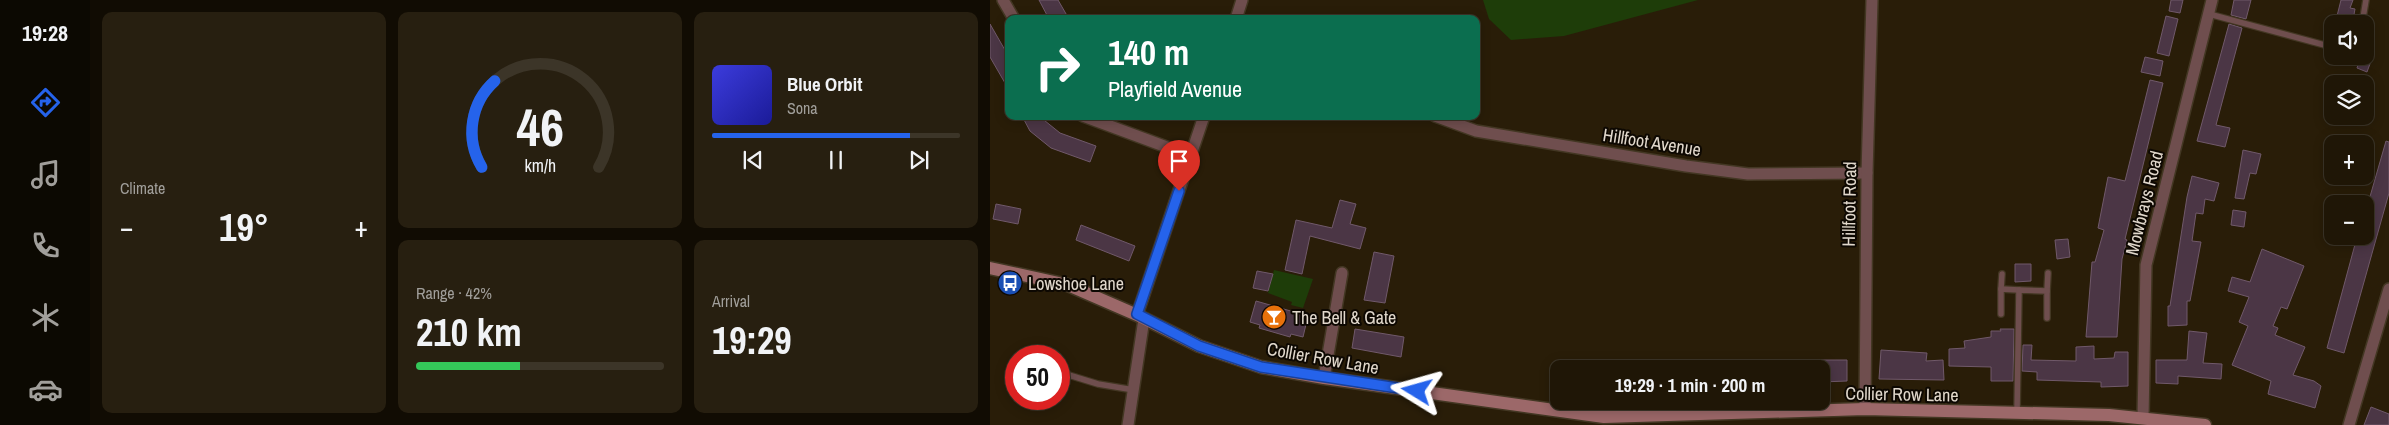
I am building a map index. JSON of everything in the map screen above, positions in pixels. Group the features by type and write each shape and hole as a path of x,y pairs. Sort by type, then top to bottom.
{"main road":[{"name":"Collier Row Lane","path":"990,268 1068,285 1141,317 1199,346 1261,367 1324,378 1604,417 1866,409 2017,414 2108,420 2143,418 2205,425"}],"street":[{"path":"1003,0 1012,15"},
{"path":"1237,15 1242,0"},
{"name":"Hillfoot Road","path":"1866,409 1867,173 1872,0"},
{"name":"Mowbrays Road","path":"2143,418 2146,265 2212,0"},
{"path":"1094,120 1191,156"},
{"path":"1128,425 1134,390 1141,317 1203,120"},
{"name":"Hillfoot Avenue","path":"1446,120 1476,131 1686,166 1748,174 1867,173"},
{"path":"1324,378 1342,273"},
{"path":"2349,425 2389,289"}],"lane":[{"path":"2364,15 2366,0"},
{"path":"2209,14 2324,45"},
{"path":"2047,318 2048,273"},
{"path":"2001,314 2002,274"},
{"path":"2001,289 2047,291"},
{"path":"2017,414 2020,290"},
{"path":"1070,375 1098,384 1134,390"}],"green space":[{"path":"1483,0 1698,0 1564,36 1511,40 1489,19"},
{"path":"1274,270 1313,279 1303,308 1291,305 1292,302 1268,293"}],"building":[{"path":"1039,0 1058,0 1067,15 1047,15"},
{"path":"2171,0 2183,0 2180,13 2169,11"},
{"path":"2234,0 2251,0 2246,19 2231,15"},
{"path":"2341,0 2353,0 2350,8 2355,9 2354,15 2337,15"},
{"path":"2166,16 2178,19 2169,56 2157,53"},
{"path":"990,24 1005,50 1005,83 990,57"},
{"path":"2229,24 2242,28 2216,125 2230,128 2225,147 2197,141"},
{"path":"2145,57 2163,61 2160,76 2141,72"},
{"path":"2358,65 2370,65 2367,72 2357,68"},
{"path":"2150,80 2163,83 2125,239 2127,240 2122,259 2117,337 2086,337 2092,262 2095,262 2104,230 2098,228 2108,177 2125,181"},
{"path":"1024,120 1044,120 1060,133 1096,146 1090,162 1051,148 1030,131"},
{"path":"2386,141 2389,142 2389,193 2344,353 2327,348 2355,245 2374,245 2374,195 2370,195"},
{"path":"2243,150 2261,154 2256,174 2250,173 2244,199 2235,198"},
{"path":"2192,176 2219,183 2214,201 2205,199 2203,214 2196,213 2192,241 2201,242 2190,301 2187,301 2187,325 2168,326 2168,306 2170,306"},
{"path":"1340,200 1356,204 1350,224 1366,228 1360,249 1310,236 1302,274 1285,270 1296,220 1332,228"},
{"path":"996,204 1021,209 1018,224 993,219"},
{"path":"2233,210 2246,212 2244,227 2231,225"},
{"path":"1081,225 1135,246 1129,261 1076,240"},
{"path":"2068,239 2070,257 2057,259 2055,240"},
{"path":"2262,249 2304,266 2287,309 2281,307 2273,326 2278,328 2275,335 2305,347 2293,375 2314,381 2321,386 2315,408 2268,394 2271,381 2232,365 2248,326 2239,322 2249,297 2228,291 2232,277 2250,282"},
{"path":"1374,252 1394,256 1385,303 1364,300"},
{"path":"2015,264 2031,264 2031,281 2015,282"},
{"path":"1257,271 1273,274 1268,291 1253,288"},
{"name":"The Bell & Gate","path":"1256,301 1308,316 1303,337 1291,334 1290,337 1259,328 1260,325 1250,322"},
{"path":"1355,329 1404,337 1401,357 1352,348"},
{"path":"2000,329 2014,329 2013,381 1991,381 1991,367 1949,366 1949,349 1965,348 1964,341 1991,337 1991,331 2001,331"},
{"path":"2189,331 2207,333 2203,363 2222,364 2221,379 2178,376 2178,384 2156,383 2156,360 2187,360"},
{"path":"2023,345 2032,345 2031,360 2076,361 2076,347 2094,346 2094,359 2114,358 2115,352 2128,352 2128,386 2101,387 2101,382 2037,380 2037,372 2022,371"},
{"path":"1881,350 1927,353 1926,361 1943,360 1944,380 1879,379"},
{"path":"1830,360 1847,360 1847,381 1830,382"},
{"path":"2371,407 2389,414 2389,425 2364,425"}],"place":[{"name":"Lowshoe Lane","path":"1010,283"},
{"name":"The Bell & Gate","path":"1274,317"}],"route":[{"path":"1179,191 1137,314 1199,346 1261,367 1417,391"}]}
